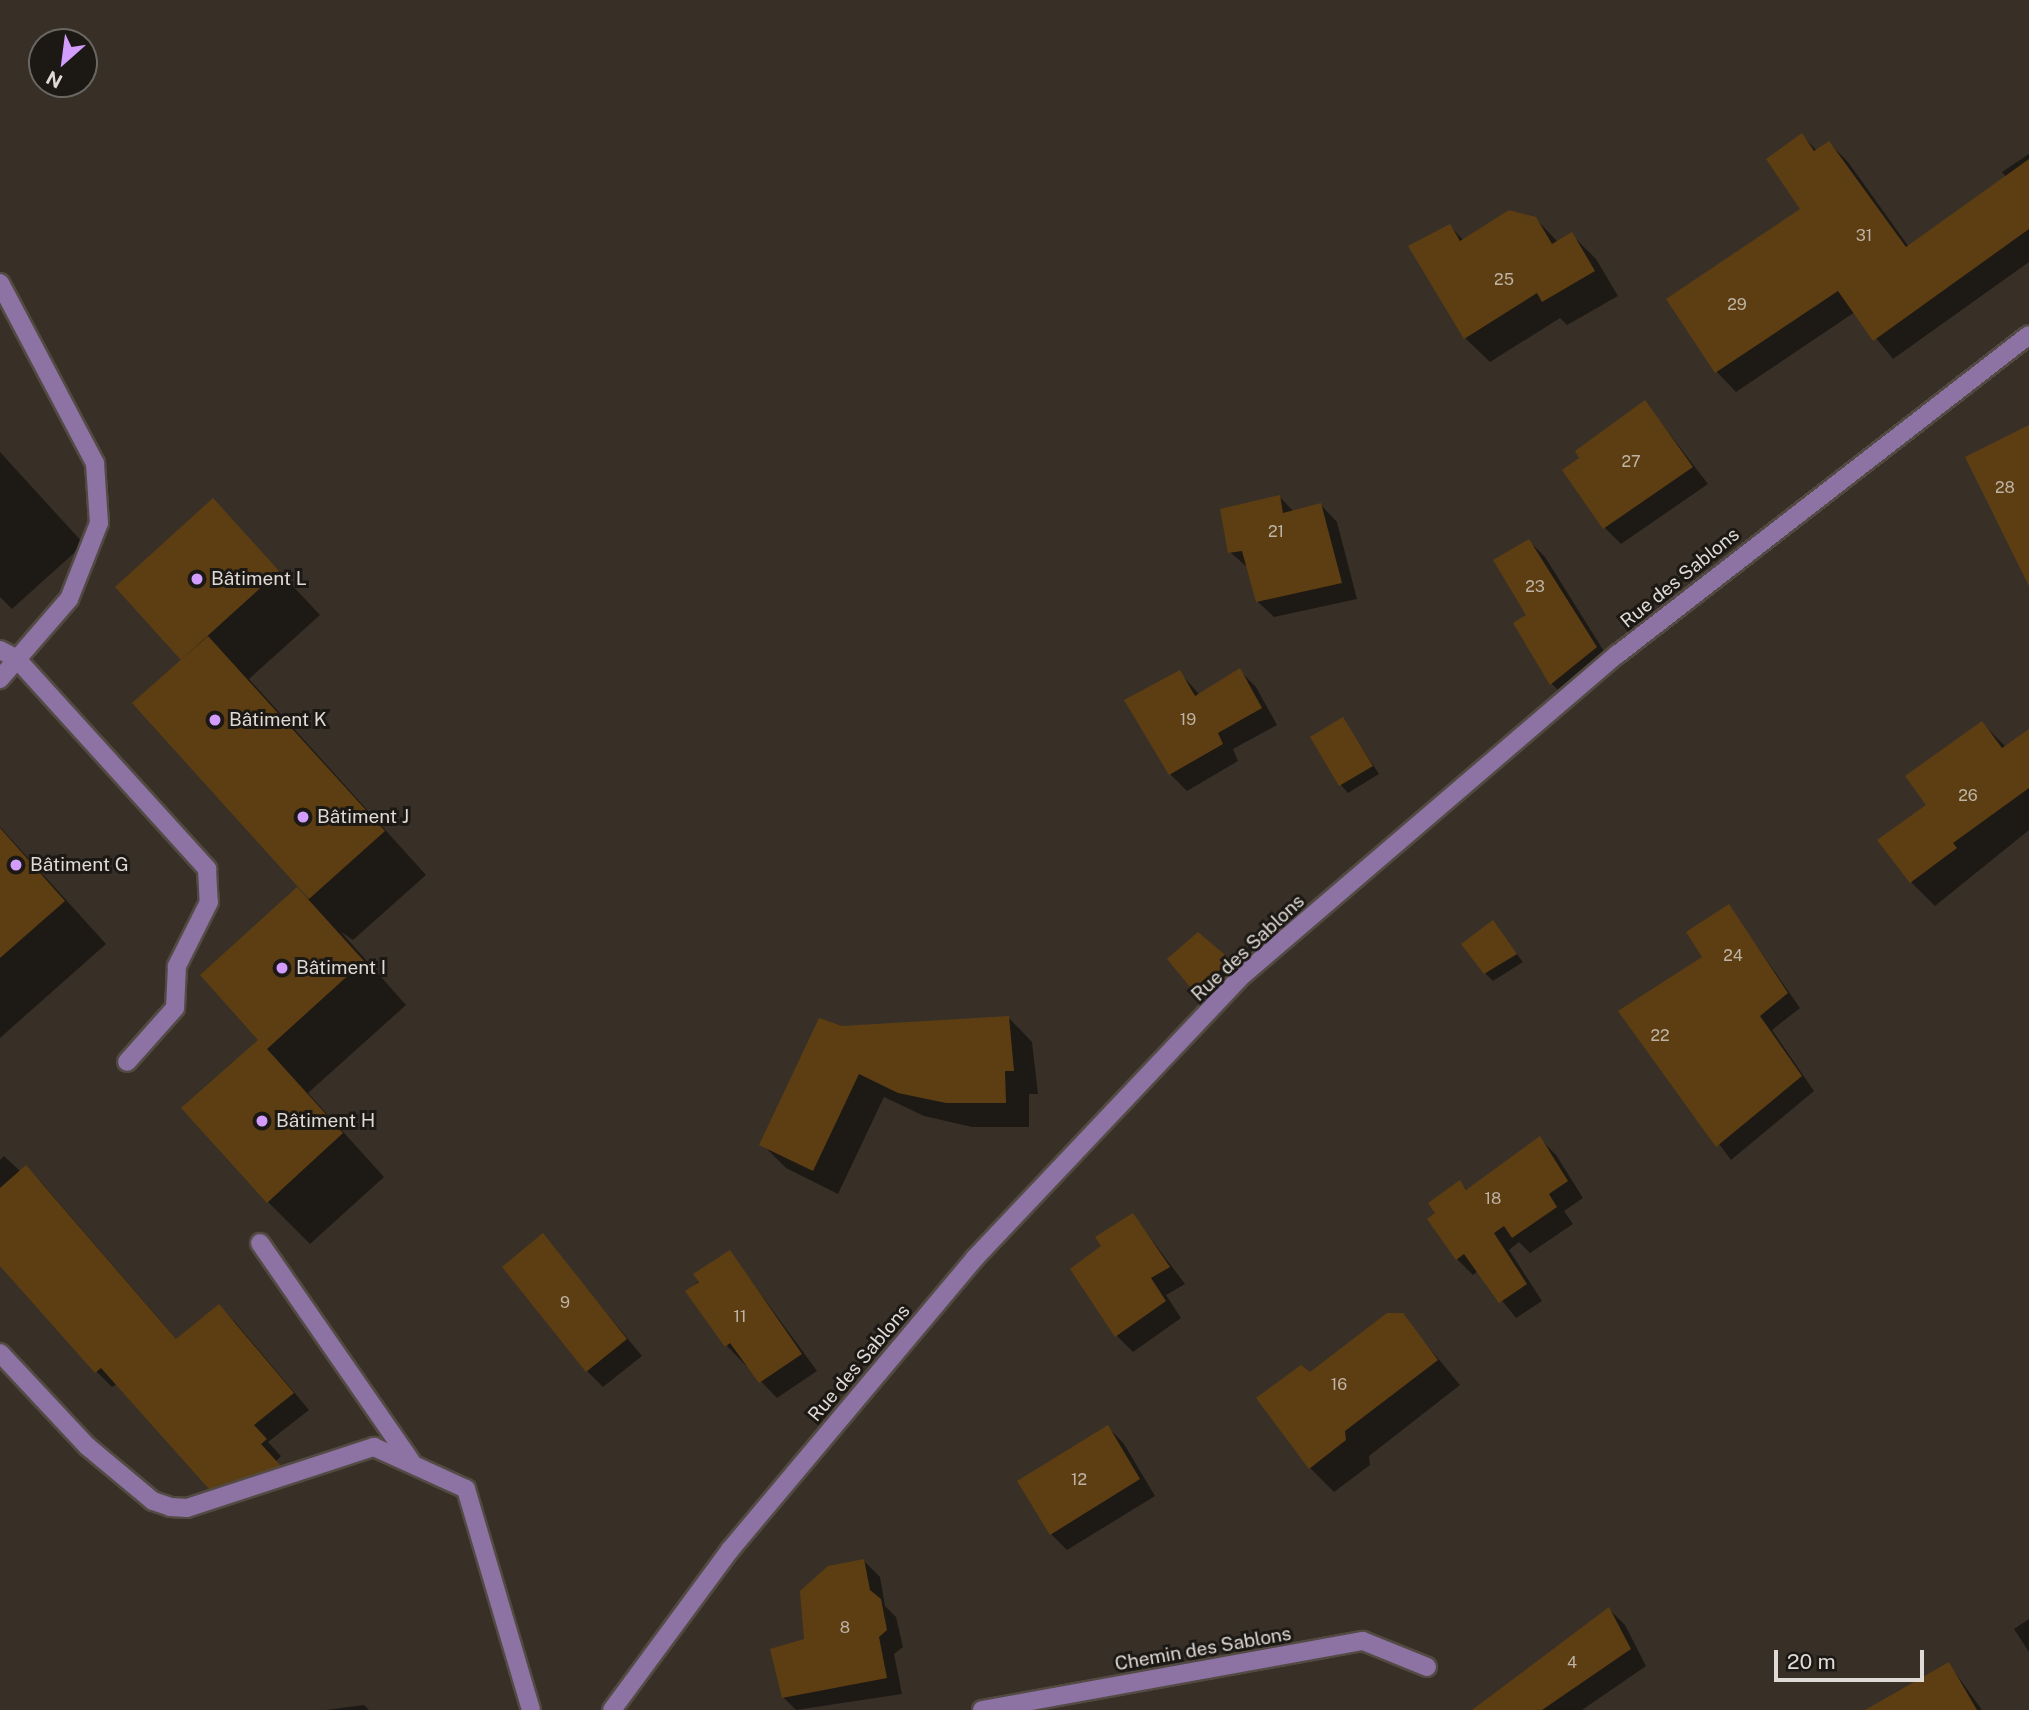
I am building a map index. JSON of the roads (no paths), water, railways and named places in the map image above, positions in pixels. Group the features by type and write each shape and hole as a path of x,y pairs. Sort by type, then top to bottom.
{"street":[{"path":"0,284 95,463 99,523 69,599 8,654 0,679"},
{"name":"Rue des Sablons","path":"612,1710 730,1550 975,1258 1244,974 1618,654 2029,335"},
{"path":"8,654 207,869 209,902 177,966 175,1008 127,1062"},
{"path":"260,1244 411,1461"},
{"path":"0,1353 87,1446 153,1501 170,1507 187,1508 374,1447 411,1461 466,1489 531,1710"},
{"name":"Chemin des Sablons","path":"982,1710 1363,1641 1427,1667"}],"place":[{"name":"Bâtiment L","path":"197,579"},
{"name":"Bâtiment K","path":"215,720"},
{"name":"Bâtiment J","path":"303,817"},
{"name":"Bâtiment G","path":"16,865"},
{"name":"Bâtiment I","path":"282,968"},
{"name":"Bâtiment H","path":"262,1121"}]}
